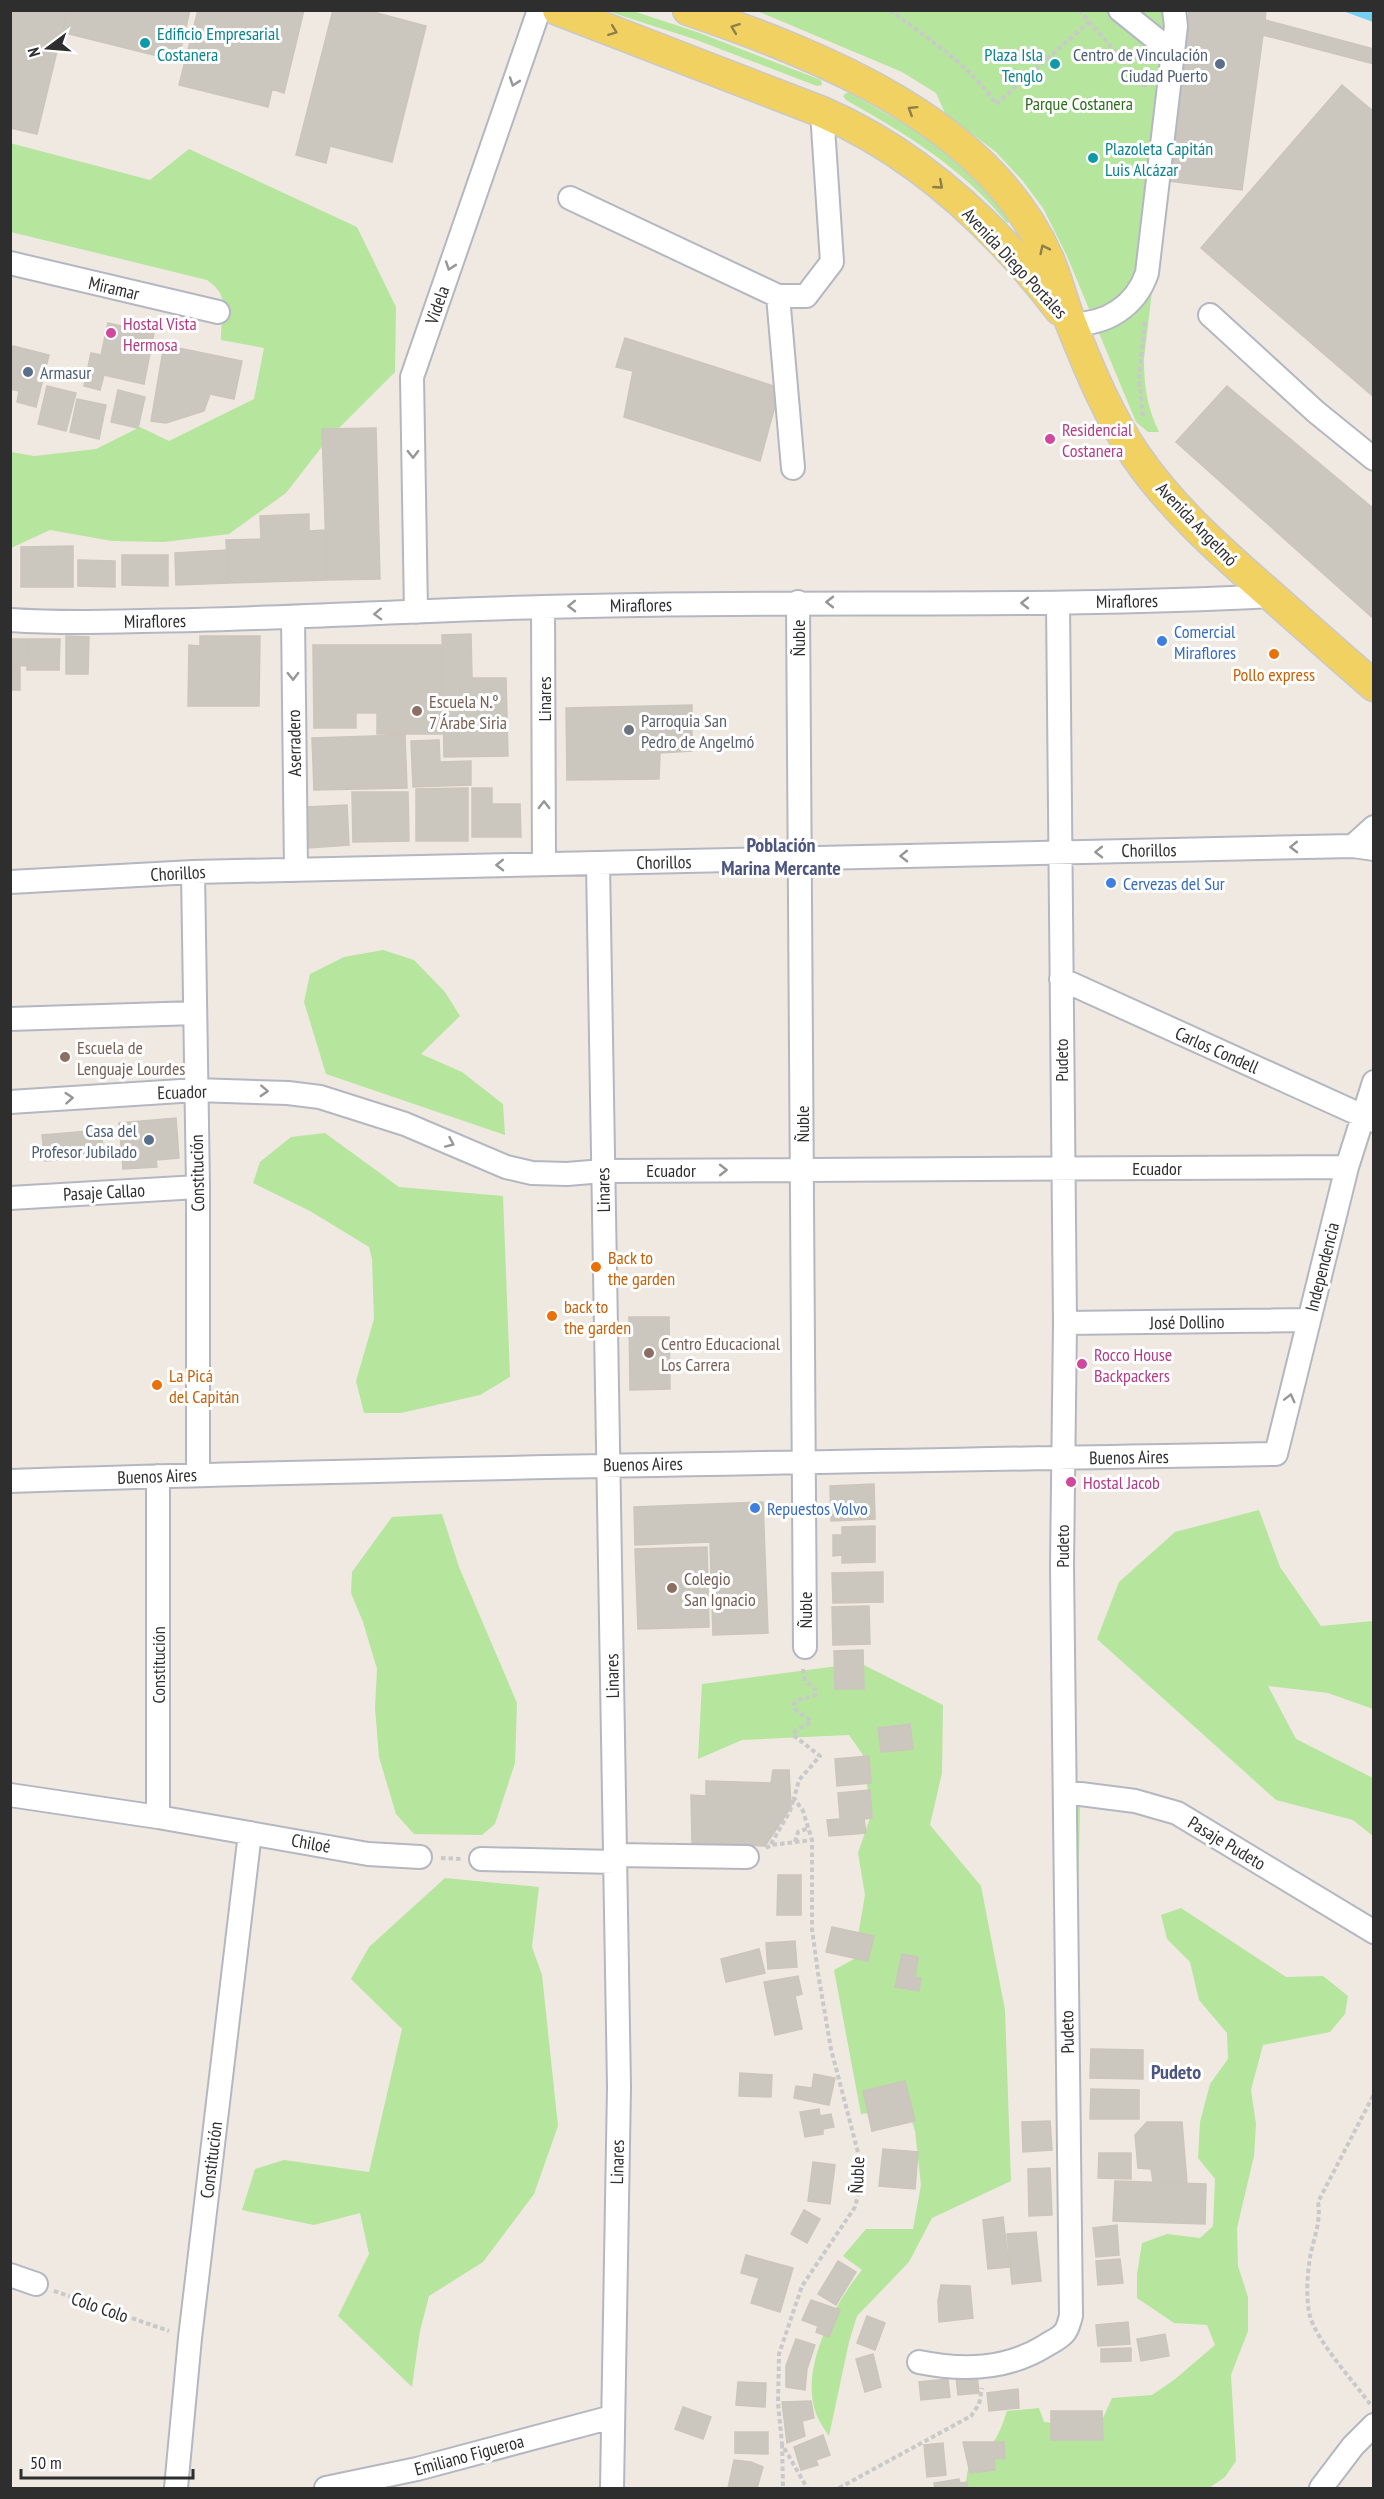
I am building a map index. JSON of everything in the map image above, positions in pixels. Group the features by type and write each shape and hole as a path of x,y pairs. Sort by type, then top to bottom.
{"main road":[{"name":"Avenida Diego Portales","path":"558,10 822,112 895,150 926,174 996,237 1071,324"},
{"name":"Avenida Diego Portales","path":"688,10 838,69 928,120 987,170 1015,201 1030,222 1049,260 1071,324"},
{"path":"822,112 838,69"},
{"name":"Avenida Angelmó","path":"1071,324 1110,412 1147,471 1190,520 1374,686"}],"street":[{"name":"Videla","path":"416,612 412,377 539,10"},
{"path":"1120,10 1161,43 1172,58"},
{"path":"1071,324 1097,322 1110,317 1131,301 1143,285 1148,273 1176,26 1174,10"},
{"path":"570,198 778,296 806,296 832,262 822,112"},
{"name":"Miramar","path":"10,263 218,312"},
{"path":"778,296 793,468"},
{"path":"1210,315 1316,412 1374,459"},
{"name":"Miraflores","path":"10,620 104,622 292,617 543,606 798,602 1058,603 1272,596"},
{"name":"Ñuble","path":"798,602 805,1647"},
{"name":"Pudeto","path":"919,2362 956,2368 1005,2365 1041,2349 1065,2332 1071,2316 1062,1458 1065,1323 1058,603"},
{"name":"Linares","path":"543,606 544,864"},
{"name":"Aserradero","path":"292,617 296,870"},
{"name":"Chorillos","path":"10,882 193,872 1060,852 1363,848 1374,827"},
{"name":"Linares","path":"598,863 619,2087 612,2488"},
{"name":"Constitución","path":"193,872 198,1187 198,1474"},
{"name":"Carlos Condell","path":"1061,980 1369,1119"},
{"path":"10,1019 195,1013"},
{"name":"Independencia","path":"1276,1454 1347,1167 1369,1119 1374,1082"},
{"name":"Ecuador","path":"10,1102 196,1090 258,1091 320,1097 405,1124 506,1167 544,1173 1347,1167"},
{"name":"Pasaje Callao","path":"10,1198 198,1187"},
{"name":"José Dollino","path":"1065,1323 1308,1320"},
{"name":"Buenos Aires","path":"10,1481 198,1474 608,1465 1276,1454"},
{"name":"Constitución","path":"158,1476 158,1817"},
{"name":"Pasaje Pudeto","path":"1065,1791 1135,1801 1177,1813 1374,1932"},
{"name":"Chiloé","path":"10,1795 158,1817 368,1854 420,1857"},
{"name":"Constitución","path":"176,2488 190,2338 250,1833"},
{"path":"481,1859 747,1857"},
{"path":"10,2275 36,2284"},
{"name":"Emiliano Figueroa","path":"326,2488 417,2469 612,2417"},
{"path":"1321,2488 1353,2446 1374,2425"}],"path":[{"path":"890,10 959,62 985,88 996,104 1089,22"},
{"path":"1079,10 1166,111"},
{"path":"771,1845 790,1811 799,1780 820,1756 794,1736 796,1730 811,1722 795,1710 794,1704 798,1700 816,1695 815,1689 805,1681 805,1647"},
{"name":"Ñuble","path":"794,1798 803,1811 812,1840 812,1929 818,1972 831,2049 861,2164 860,2187 855,2207 802,2286 779,2354 778,2403 782,2444 807,2488"},
{"path":"795,1842 798,1832 809,1828"},
{"path":"747,1857 753,1857 771,1845 812,1840"},
{"path":"420,1857 481,1859"},
{"path":"1374,2094 1318,2202 1320,2216 1309,2263 1307,2292 1310,2316 1316,2331 1374,2409"},
{"name":"Colo Colo","path":"36,2284 190,2338"},
{"path":"839,2488 971,2416 977,2410 982,2394 981,2367"},
{"path":"782,2444 783,2488"}],"green space":[{"path":"607,11 633,11 697,32 821,80 822,85 817,86 694,39"},
{"name":"Parque Costanera","path":"757,11 1185,11 1144,359 1147,396 1159,432 1148,432 1136,422 1067,256 1043,208 1022,180 996,152 945,113 936,93 902,72"},
{"path":"850,93 918,132 974,176 1012,221 1007,223 972,185 933,154 846,100 843,96"},
{"path":"10,143 150,180 189,149 357,227 396,307 395,372 328,439 286,493 229,534 164,542 112,541 50,530 11,548 11,452 34,456 96,449 140,427 169,441 254,399 264,348 221,340 223,300 220,293 207,280 11,232"},
{"path":"383,950 414,960 445,992 460,1016 421,1054 462,1072 503,1104 505,1135 326,1074 304,1002 310,974 344,957"},
{"path":"325,1133 399,1187 503,1196 510,1377 480,1395 401,1413 364,1413 356,1381 374,1319 372,1259 369,1247 310,1211 253,1183 260,1162 291,1137"},
{"path":"1259,1510 1280,1567 1321,1626 1373,1621 1373,1709 1328,1693 1268,1686 1296,1739 1373,1778 1373,1836 1353,1820 1276,1800 1097,1639 1119,1582 1175,1532"},
{"path":"442,1514 459,1567 517,1703 515,1763 495,1824 482,1835 414,1834 396,1814 379,1757 375,1708 377,1669 363,1622 351,1593 352,1572 392,1517"},
{"path":"860,1663 943,1705 942,1773 930,1825 981,1886 1005,2010 1011,2181 932,2218 909,2262 857,2316 849,2342 829,2436 817,2416 812,2398 812,2379 822,2339 830,2319 862,2270 843,2256 866,2229 913,2229 921,2185 915,2131 908,2109 861,2114 834,1970 854,1959 865,1895 858,1853 871,1815 863,1755 849,1735 742,1740 698,1759 702,1684"},
{"path":"1080,1801 1077,1966 1069,1802"},
{"path":"445,1878 539,1887 532,1947 542,1975 558,2126 534,2194 483,2262 429,2296 420,2331 412,2387 338,2316 369,2254 360,2213 314,2225 242,2210 255,2169 284,2160 369,2172 402,2029 351,1979 369,1947"},
{"path":"1181,1908 1286,1977 1323,1976 1348,1996 1345,2014 1330,2032 1263,2045 1251,2090 1256,2124 1254,2156 1237,2228 1238,2266 1248,2297 1248,2331 1231,2375 1236,2461 1225,2477 1209,2488 966,2488 969,2467 993,2442 1007,2411 1039,2408 1044,2422 1054,2423 1103,2418 1112,2398 1152,2395 1174,2380 1215,2345 1207,2325 1174,2323 1137,2298 1137,2274 1142,2243 1167,2234 1200,2238 1213,2226 1215,2179 1198,2158 1200,2122 1210,2084 1228,2059 1227,2033 1199,2000 1190,1962 1167,1939 1161,1915"}],"water":[{"path":"1343,11 1373,11 1373,22"}],"building":[{"path":"10,10 67,10 37,134 10,128"},
{"name":"Edificio Empresarial Costanera","path":"67,10 190,10 178,61 61,32"},
{"path":"198,10 304,10 284,93 272,89 268,107 179,85"},
{"path":"333,10 366,10 426,26 392,162 330,146 326,163 296,155"},
{"path":"1189,10 1266,10 1265,20 1374,49 1374,64 1263,35 1242,190 1168,181"},
{"path":"1342,85 1374,112 1374,397 1201,248"},
{"path":"108,323 154,333 144,384 104,375 100,390 84,386 91,353 101,355"},
{"path":"625,338 780,388 760,461 624,417 633,371 616,367"},
{"path":"164,345 242,361 234,399 210,394 204,411 166,423 151,421"},
{"name":"Armasur","path":"13,346 49,355 36,407 17,402 19,391 10,389 10,351"},
{"path":"47,386 76,393 66,431 38,424"},
{"path":"1227,386 1374,509 1374,619 1176,442"},
{"path":"118,390 145,397 138,428 111,422"},
{"path":"77,399 106,405 99,439 70,432"},
{"path":"376,428 380,579 327,580 322,429"},
{"path":"309,514 309,531 325,530 327,580 228,583 226,540 261,539 260,516"},
{"path":"73,546 73,587 21,587 21,547"},
{"path":"227,550 228,583 176,585 175,553"},
{"path":"122,555 168,555 168,586 122,585"},
{"path":"78,560 115,561 115,587 78,586"},
{"path":"471,634 472,678 506,678 508,756 444,757 442,635"},
{"path":"66,636 89,637 88,674 66,674"},
{"path":"200,636 260,636 259,706 188,706 189,645 200,646"},
{"path":"10,639 28,639 27,666 10,665"},
{"path":"28,639 60,639 59,670 27,670"},
{"path":"313,645 441,645 442,734 377,734 377,713 356,713 356,728 314,728"},
{"path":"10,665 20,665 20,690 10,690"},
{"name":"Parroquia San Pedro de Angelmó","path":"692,705 692,751 660,753 659,779 567,780 566,708"},
{"path":"405,735 407,788 314,790 312,738"},
{"path":"439,740 440,762 471,761 471,785 413,787 411,741"},
{"path":"468,788 468,841 416,841 416,789"},
{"path":"472,788 492,788 492,804 520,804 521,837 472,837"},
{"path":"352,792 408,792 409,841 353,842"},
{"path":"347,805 349,845 308,848 306,807"},
{"name":"Casa del Profesor Jubilado","path":"176,1118 179,1158 156,1160 157,1167 123,1169 119,1123"},
{"path":"101,1130 104,1156 45,1161 42,1135"},
{"name":"Centro Educacional Los Carrera","path":"629,1317 669,1317 670,1389 630,1390"},
{"path":"874,1484 875,1519 831,1521 830,1486"},
{"path":"763,1502 768,1633 713,1635 710,1542 635,1545 634,1507"},
{"path":"875,1526 875,1562 842,1563 842,1555 833,1556 833,1535 842,1535 842,1527"},
{"name":"Colegio San Ignacio","path":"707,1547 709,1627 638,1629 635,1549"},
{"path":"883,1572 883,1602 833,1603 832,1573"},
{"path":"869,1606 870,1644 833,1645 832,1607"},
{"path":"863,1650 864,1689 835,1689 834,1651"},
{"path":"910,1724 913,1749 881,1752 878,1728"},
{"path":"869,1756 871,1783 837,1786 835,1759"},
{"path":"773,1770 789,1770 791,1807 765,1846 692,1843 691,1795 706,1796 706,1781 771,1783"},
{"path":"870,1790 872,1818 864,1819 866,1833 829,1836 827,1820 840,1819 838,1793"},
{"path":"778,1875 801,1875 801,1915 777,1915"},
{"path":"832,1927 874,1936 868,1961 826,1952"},
{"path":"795,1941 797,1967 768,1969 766,1943"},
{"path":"759,1949 765,1973 726,1982 721,1959"},
{"path":"902,1954 918,1957 915,1977 921,1978 919,1991 895,1987"},
{"path":"798,1976 802,1994 795,1996 802,2029 775,2035 764,1982"},
{"path":"1091,2049 1143,2050 1143,2079 1090,2078"},
{"path":"740,2073 772,2075 771,2097 739,2096"},
{"path":"814,2074 835,2078 829,2105 794,2098 796,2086 812,2088"},
{"path":"905,2081 915,2121 872,2131 863,2091"},
{"path":"1091,2089 1139,2090 1139,2119 1090,2119"},
{"path":"819,2109 820,2116 831,2114 834,2127 823,2129 823,2134 805,2137 800,2112"},
{"path":"1050,2121 1052,2150 1023,2152 1022,2122"},
{"path":"1147,2122 1182,2122 1187,2183 1153,2182 1151,2169 1138,2168 1135,2135"},
{"path":"883,2149 918,2152 915,2189 879,2186"},
{"path":"1099,2153 1131,2153 1131,2179 1098,2178"},
{"path":"813,2162 835,2165 830,2204 808,2201"},
{"path":"1050,2168 1052,2215 1029,2216 1028,2169"},
{"path":"1115,2181 1206,2184 1205,2224 1113,2221"},
{"path":"804,2210 820,2219 807,2243 791,2234"},
{"path":"1003,2217 1009,2267 988,2269 983,2220"},
{"path":"1117,2225 1119,2255 1096,2257 1093,2228"},
{"path":"1036,2232 1041,2281 1012,2284 1007,2234"},
{"path":"746,2255 793,2268 780,2312 751,2303 759,2278 741,2273"},
{"path":"1120,2259 1123,2283 1098,2285 1096,2261"},
{"path":"838,2261 856,2272 836,2305 818,2294"},
{"path":"941,2285 970,2286 973,2318 939,2322 938,2301"},
{"path":"811,2300 840,2310 829,2337 816,2332 818,2326 802,2320"},
{"path":"867,2316 885,2323 875,2350 857,2343"},
{"path":"1128,2322 1130,2344 1098,2346 1096,2325"},
{"path":"1165,2334 1169,2356 1141,2361 1137,2339"},
{"path":"796,2339 815,2345 807,2369 805,2390 786,2387 786,2366"},
{"path":"1131,2348 1131,2361 1101,2362 1101,2349"},
{"path":"873,2354 881,2387 865,2392 856,2359"},
{"path":"977,2375 979,2393 958,2395 956,2377"},
{"path":"948,2379 950,2397 921,2400 919,2382"},
{"path":"738,2382 766,2383 765,2407 736,2405"},
{"path":"1018,2389 1019,2408 989,2411 987,2393"},
{"path":"811,2401 814,2418 802,2421 805,2436 787,2443 782,2402"},
{"path":"683,2407 711,2417 703,2439 675,2429"},
{"path":"1051,2411 1102,2411 1103,2440 1051,2440"},
{"path":"735,2432 768,2432 768,2454 735,2453"},
{"path":"823,2435 830,2455 816,2460 818,2465 801,2470 794,2447"},
{"path":"963,2442 1004,2442 1005,2459 994,2458 995,2470 970,2473"},
{"path":"943,2443 946,2475 927,2477 924,2445"},
{"path":"734,2460 751,2462 763,2467 757,2488 728,2488"},
{"path":"959,2479 960,2483 967,2482 968,2488 935,2488 934,2483"}],"place":[{"name":"Edificio Empresarial Costanera","path":"145,43"},
{"name":"Plaza Isla Tenglo","path":"1055,64"},
{"name":"Centro de Vinculación Ciudad Puerto","path":"1220,64"},
{"name":"Plazoleta Capitán Luis Alcázar","path":"1093,158"},
{"name":"Hostal Vista Hermosa","path":"111,333"},
{"name":"Armasur","path":"28,372"},
{"name":"Residencial Costanera","path":"1050,439"},
{"name":"Comercial Miraflores","path":"1162,641"},
{"name":"Pollo express","path":"1274,654"},
{"name":"Escuela N.º 7 Árabe Siria","path":"417,711"},
{"name":"Parroquia San Pedro de Angelmó","path":"629,730"},
{"name":"Cervezas del Sur","path":"1111,883"},
{"name":"Escuela de Lenguaje Lourdes","path":"65,1057"},
{"name":"Casa del Profesor Jubilado","path":"149,1140"},
{"name":"Back to the garden","path":"596,1267"},
{"name":"back to the garden","path":"552,1316"},
{"name":"Centro Educacional Los Carrera","path":"649,1353"},
{"name":"Rocco House Backpackers","path":"1082,1364"},
{"name":"La Picá del Capitán","path":"157,1385"},
{"name":"Hostal Jacob","path":"1071,1482"},
{"name":"Repuestos Volvo","path":"755,1508"},
{"name":"Colegio San Ignacio","path":"672,1588"}],"district":[{"name":"Población Marina Mercante","path":"781,856"},
{"name":"Pudeto","path":"1176,2072"}]}
